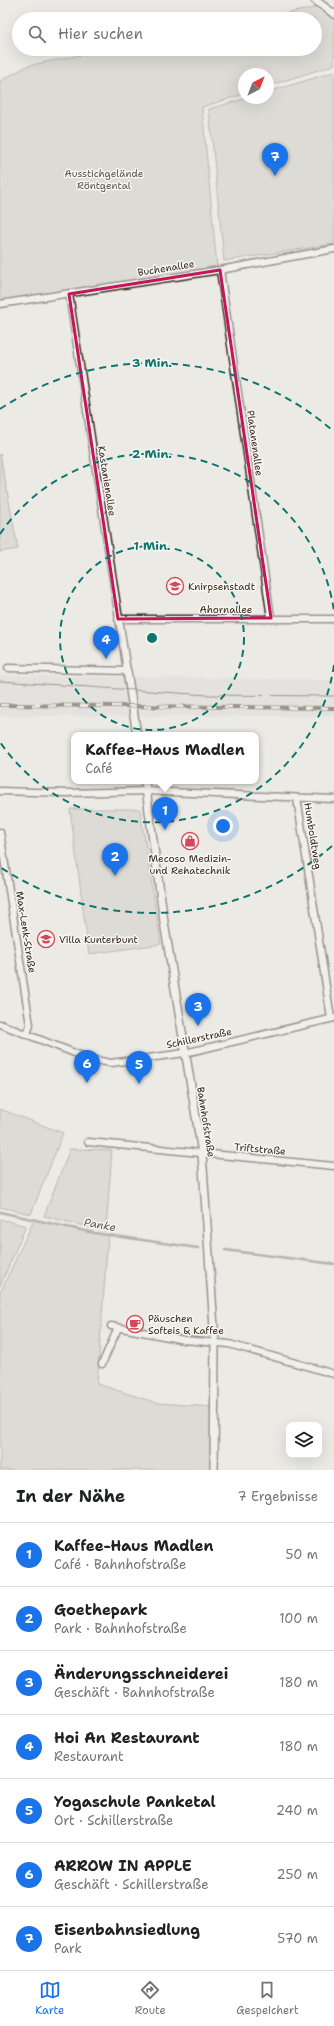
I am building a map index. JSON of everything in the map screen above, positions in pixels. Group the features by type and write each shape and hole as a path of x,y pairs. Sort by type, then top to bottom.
{"street":[{"path":"315,0 334,14"},
{"name":"Buchenallee","path":"0,304 220,270 334,249"},
{"name":"Platanenallee","path":"220,270 271,618"},
{"name":"Kastanienallee","path":"69,294 127,671"},
{"name":"Ahornallee","path":"118,619 334,619"},
{"path":"8,668 127,671 137,732"},
{"name":"Bahnhofstraße","path":"145,784 163,916 202,1153 215,1342 214,1470"},
{"path":"0,791 146,791 334,799"},
{"name":"Humboldtweg","path":"297,798 332,1018"},
{"name":"Max-Lenk-Straße","path":"0,832 30,1025 27,1035"},
{"name":"Schillerstraße","path":"0,1024 90,1059 105,1062 121,1062 185,1053 332,1018"},
{"name":"Triftstraße","path":"88,1142 334,1166"},
{"path":"111,1326 184,1340 215,1342 334,1374"},
{"path":"102,1364 118,1328"}],"highlighted area":[{"path":"220,270 271,618 118,619 69,294"}],"shaded area":[{"path":"0,675 334,680 334,716 0,716"}],"green space":[{"name":"Ausstichgelände Röntgental","path":"324,6 334,14 334,65 274,84 274,68 238,68 238,96 202,107 217,267 0,301 0,81 27,66 76,56 322,56 322,12 294,12"},
{"path":"334,72 334,244 224,261 209,109 238,101 238,104 274,104 274,90"},
{"path":"0,454 18,549 0,552"},
{"path":"70,809 140,809 161,944 89,954"},
{"path":"0,1109 63,1133 31,1214 0,1207"},
{"path":"70,1149 112,1150 106,1231 44,1216"},
{"path":"0,1219 26,1226 0,1286"},
{"path":"34,1220 108,1235 97,1384 157,1403 213,1407 214,1465 208,1470 0,1470 0,1293"}],"waterway":[{"name":"Panke","path":"0,1212 94,1233 198,1248"},
{"name":"Panke","path":"225,1250 334,1264"}],"tram line":[{"path":"0,681 208,695 334,696"}],"railway":[{"path":"0,705 334,708"}],"place":[{"name":"Eisenbahnsiedlung","path":"275,176"},
{"name":"Knirpsenstadt","path":"175,586"},
{"name":"Hoi An Restaurant","path":"106,659"},
{"name":"Kaffee-Haus Madlen","path":"165,830"},
{"name":"Mecoso Medizin- und Rehatechnik","path":"190,841"},
{"name":"Goethepark","path":"115,876"},
{"name":"Villa Kunterbunt","path":"46,939"},
{"name":"Änderungsschneiderei","path":"198,1026"},
{"name":"ARROW IN APPLE","path":"87,1083"},
{"name":"Yogaschule Panketal","path":"139,1084"},
{"name":"Päuschen Softeis & Kaffee","path":"135,1324"}]}
